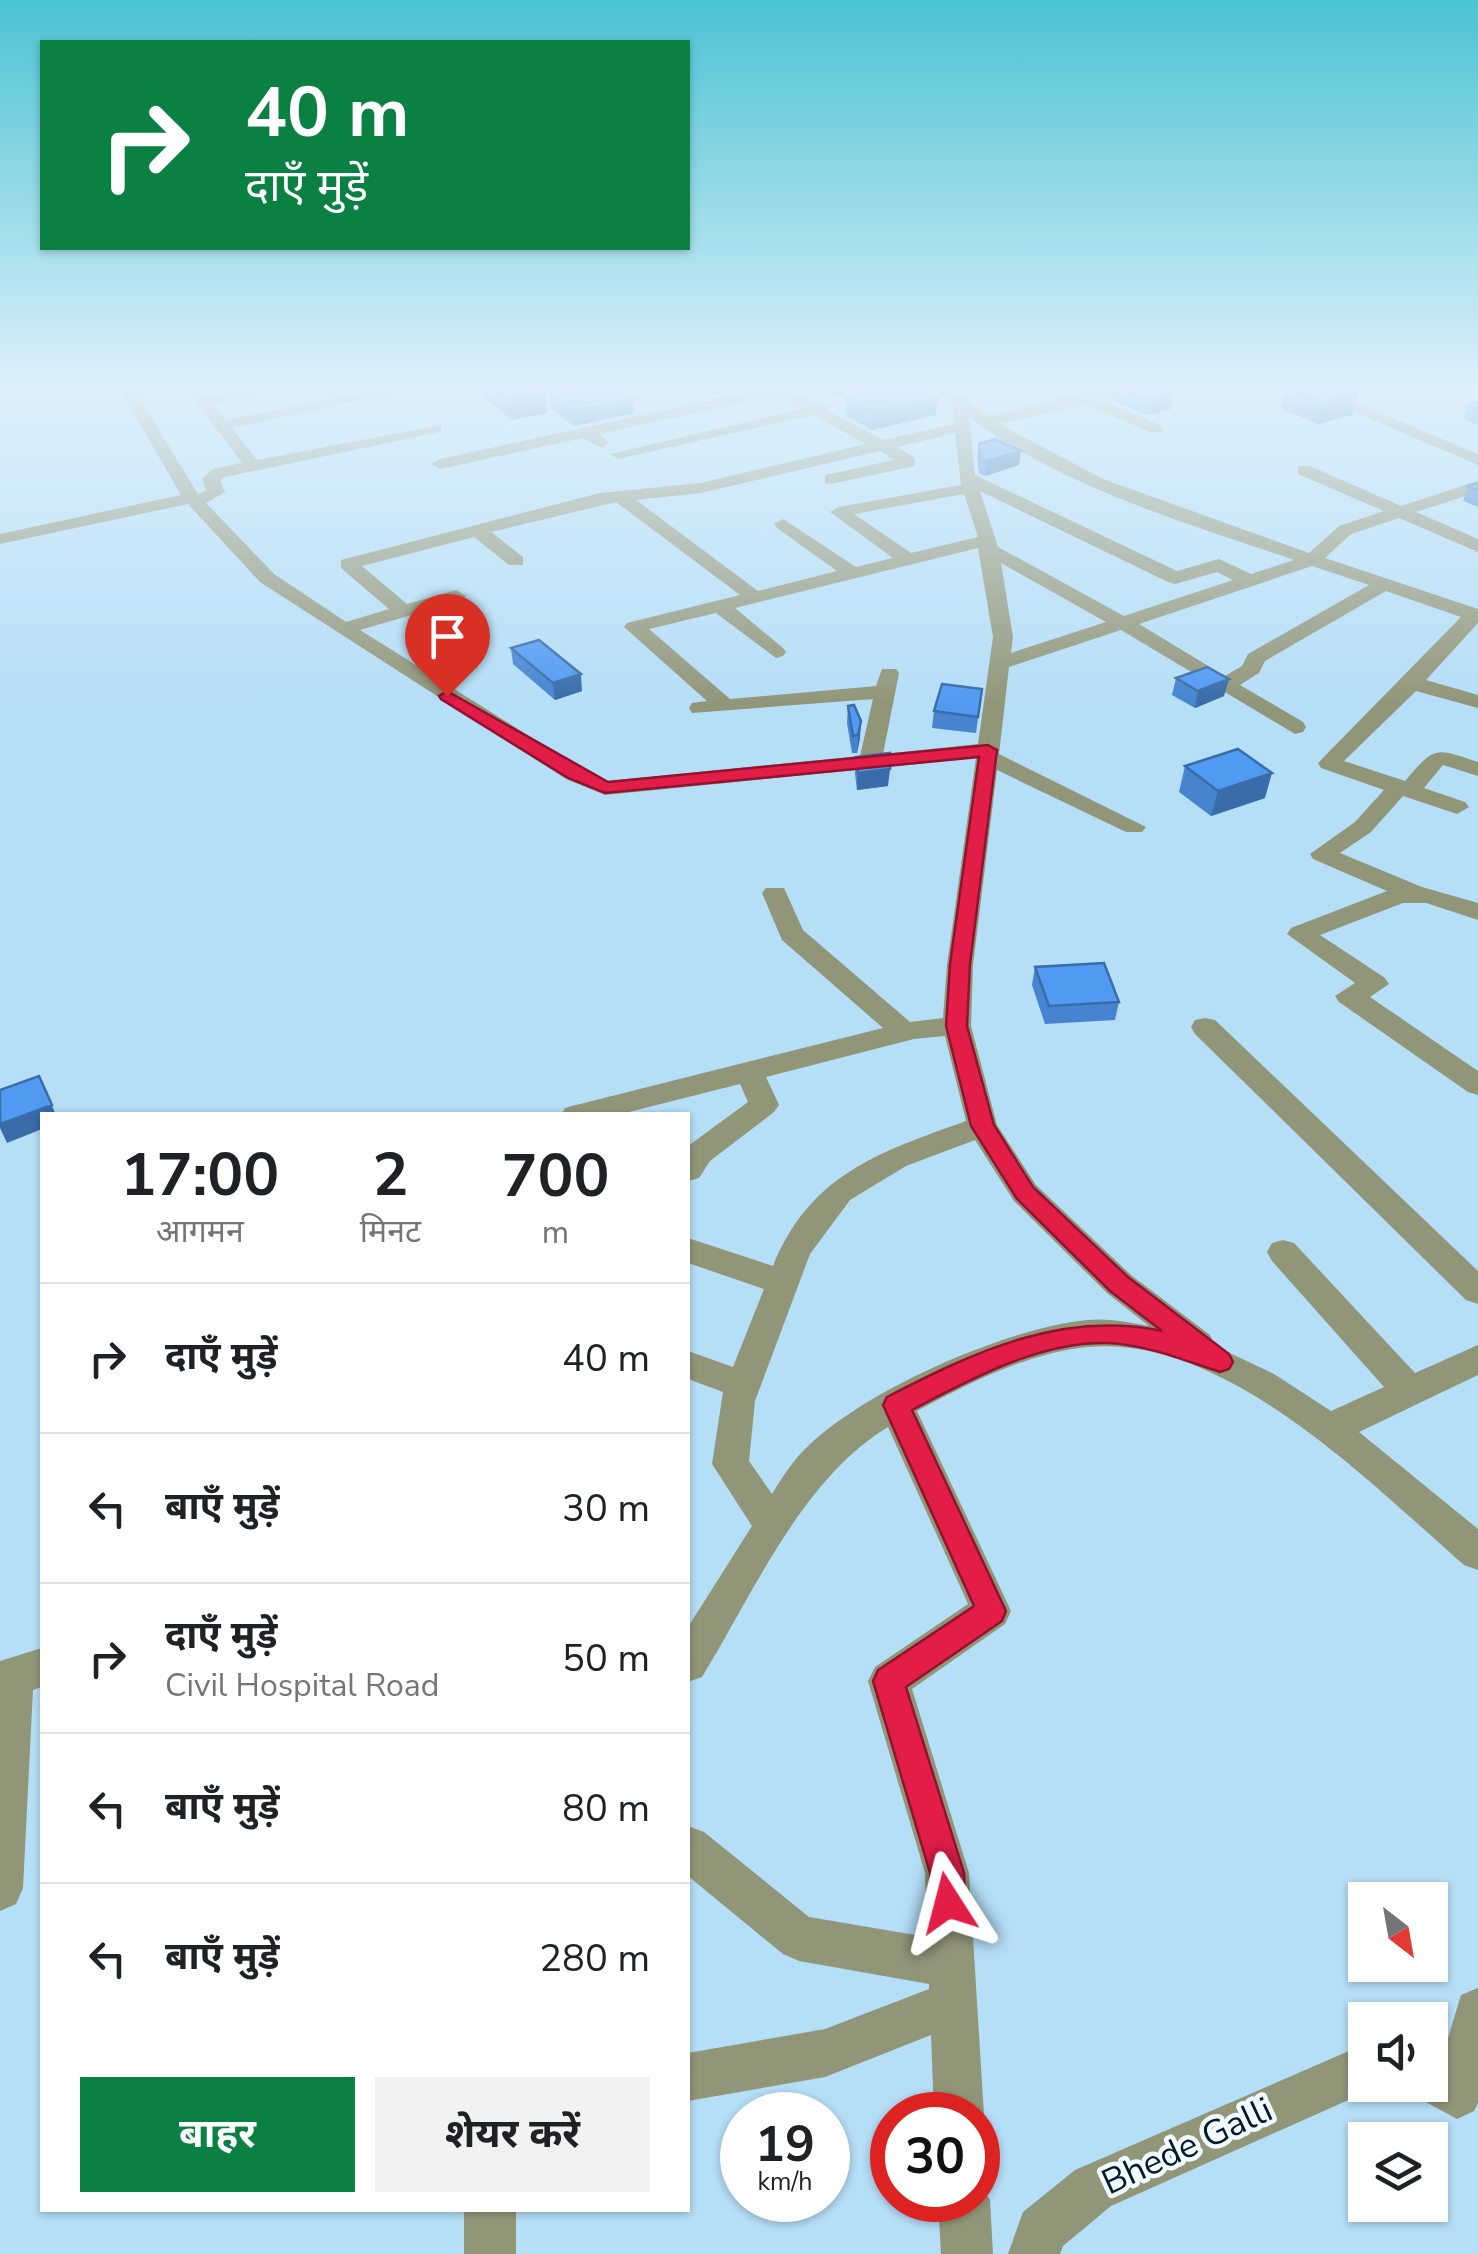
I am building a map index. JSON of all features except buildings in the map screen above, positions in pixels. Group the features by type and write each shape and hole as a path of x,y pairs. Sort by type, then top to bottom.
{"street":[{"path":"190,493 267,578 574,774 605,788 988,754 1134,828"},
{"path":"0,539 213,493"},
{"path":"404,612 348,564 600,498 660,493"},
{"path":"908,560 839,512 923,493"},
{"path":"971,493 1000,605 1002,663 960,964 957,1026 982,1126 1025,1193 1119,1284 1220,1362 1329,1429 1478,1552"},
{"path":"990,493 1175,578 1220,565 1248,580"},
{"path":"1129,493 1476,616 1329,763 1458,808"},
{"path":"1358,493 1478,546"},
{"path":"1002,663 1312,560 1345,530 1454,493"},
{"path":"622,498 753,596"},
{"path":"783,524 852,574"},
{"path":"477,530 516,560"},
{"path":"726,706 634,627 987,544 1295,727"},
{"path":"1225,684 1252,669 1256,658 1385,584"},
{"path":"343,629 456,596"},
{"path":"719,605 776,652"},
{"path":"700,708 888,682 870,763"},
{"path":"1412,683 1478,702"},
{"path":"1478,769 1438,756 1363,828 1322,854 1418,895 1478,912"},
{"path":"775,893 791,934 905,1032"},
{"path":"1418,895 1400,895 1300,934 1374,984 1349,996 1478,1085"},
{"path":"589,1112 905,1032 957,1026"},
{"path":"1205,1027 1478,1291"},
{"path":"690,1167 700,1153 764,1105 750,1074"},
{"path":"772,1526 730,1464 737,1401 796,1249 838,1192 895,1158 982,1126"},
{"path":"690,1251 783,1282"},
{"path":"1283,1252 1408,1389"},
{"path":"690,1659 772,1526 824,1452 896,1405 974,1365 1072,1336 1108,1333 1144,1338 1182,1346 1220,1362"},
{"path":"1329,1429 1478,1359"},
{"path":"690,1366 743,1385"},
{"path":"896,1405 991,1611 889,1681 947,1873 958,2092"},
{"path":"0,1888 18,1675"},
{"path":"690,1850 799,1938 952,1983"},
{"path":"690,2077 825,2053 952,1983"},
{"path":"1448,2089 1456,2094 1478,2012"},
{"name":"Bhede Galli","path":"1034,2254 1041,2230 1093,2188 1348,2076"},
{"path":"490,2212 490,2254"},
{"path":"965,2222 967,2254"}],"route":[{"path":"447,696 574,774 605,788 988,750 988,775 960,964 957,1026 982,1126 1025,1193 1119,1284 1220,1362 1182,1346 1144,1338 1108,1333 1072,1336 974,1365 896,1405 991,1611 889,1681 947,1873 948,1903"}]}
